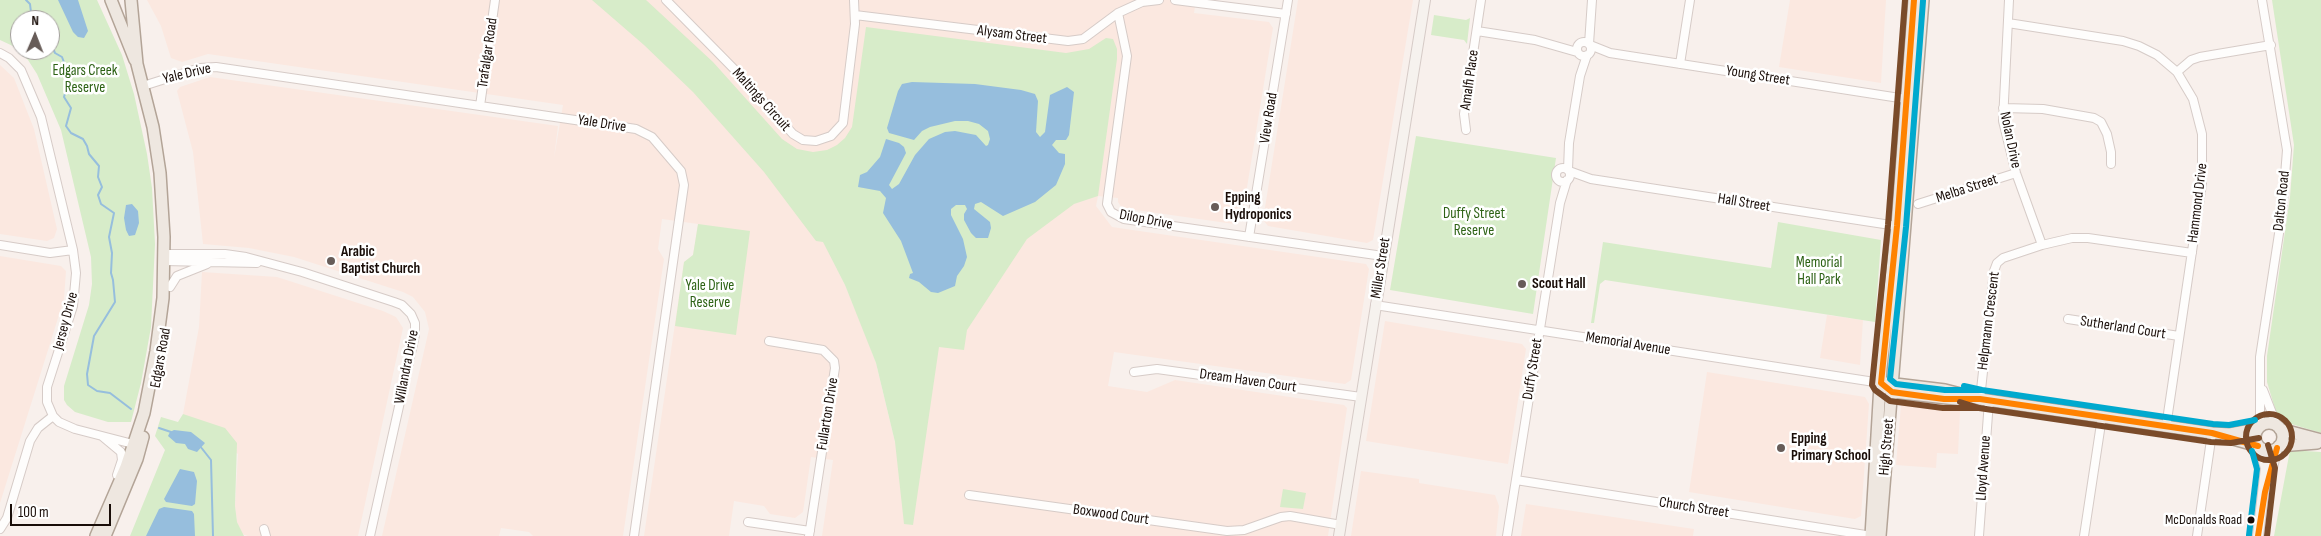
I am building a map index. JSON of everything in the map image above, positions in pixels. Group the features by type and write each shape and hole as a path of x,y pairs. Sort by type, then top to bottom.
{"main road":[{"name":"Edgars Road","path":"111,0 130,52 137,64"},
{"name":"Edgars Road","path":"95,536 150,414 164,350 170,287 160,173 153,128 137,64 131,0"},
{"name":"High Street","path":"1871,536 1880,383 1897,226 1914,0"},
{"name":"High Street","path":"1880,536 1923,0"},
{"name":"Edgars Road","path":"106,536 136,447 144,413 156,350 167,258"},
{"name":"Memorial Avenue","path":"1880,383 1893,387 1954,392 1984,400 2212,434 2259,447"},
{"path":"2269,423 2321,441 2278,447 2268,451 2259,447 2255,438 2259,428 2269,423"},
{"name":"Memorial Avenue","path":"2212,434 2230,434 2259,428"},
{"path":"2278,447 2283,438 2279,428"}],"street":[{"name":"Trafalgar Road","path":"480,106 495,0"},
{"name":"Maltings Circuit","path":"666,0 734,69 793,134 803,140 816,141 831,136 843,123 855,15 854,0"},
{"name":"Alysam Street","path":"855,15 1068,42 1083,39 1118,13 1142,2 1159,0"},
{"path":"1175,0 1286,14"},
{"name":"View Road","path":"1249,236 1288,0"},
{"name":"Miller Street","path":"1339,536 1425,0"},
{"name":"Amalfi Place","path":"1466,130 1464,114 1481,0"},
{"path":"1585,43 1577,47 1581,56 1588,55 1591,50 1585,43 1592,0"},
{"path":"1680,64 1690,0"},
{"name":"Nolan Drive","path":"2009,0 2003,108 2006,134 2016,172 2042,245"},
{"name":"Dalton Road","path":"2259,428 2260,357 2282,214 2287,150 2264,0"},
{"name":"Dilop Drive","path":"1118,13 1127,56 1108,196 1108,208 1115,215 1124,219 1383,256"},
{"name":"Hammond Drive","path":"2008,23 2124,41 2157,55 2177,72 2188,88 2197,110 2203,147 2202,184 2166,427"},
{"name":"Young Street","path":"1477,31 1559,45 1578,52"},
{"name":"Young Street","path":"1559,45 1585,43 1610,53 1906,99"},
{"path":"2177,72 2192,60 2200,57 2271,45"},
{"name":"Duffy Street","path":"1578,52 1580,76"},
{"name":"Jersey Drive","path":"0,53 10,58 21,70 41,117 73,250 76,273 75,296 46,395 49,410 53,416"},
{"name":"Young Street","path":"1588,55 1610,53"},
{"name":"Duffy Street","path":"1507,536 1560,203 1568,175 1569,143 1580,76 1588,55"},
{"name":"Yale Drive","path":"143,86 209,66 636,129 652,137 680,171 683,178 678,240 634,536"},
{"path":"2003,108 2043,109 2094,118 2101,122 2107,134 2111,152 2110,164"},
{"name":"Duffy Street","path":"1560,203 1557,172 1569,143"},
{"path":"1558,178 1561,181 1568,175 1563,168 1559,169"},
{"name":"Melba Street","path":"1918,204 2016,172"},
{"name":"Hall Street","path":"1568,175 1897,226"},
{"name":"Helpmann Crescent","path":"1984,400 1994,271 1997,263 2003,258 2042,245 2072,238 2088,238 2192,253"},
{"path":"0,245 50,253 73,250"},
{"name":"Willandra Drive","path":"167,258 225,254 274,264 394,302 408,309 414,318 415,335 370,536"},
{"name":"Willandra Drive","path":"167,258 274,264"},
{"path":"170,287 174,279 183,272 214,262"},
{"name":"Memorial Avenue","path":"1375,305 1880,383"},
{"name":"Sutherland Court","path":"2068,319 2179,336"},
{"name":"Fullarton Drive","path":"769,341 822,350 834,361 835,368 810,533"},
{"name":"Dream Haven Court","path":"1134,372 1144,369 1157,369 1361,397"},
{"name":"Dalton Road","path":"2260,382 2279,428"},
{"name":"Lloyd Avenue","path":"1979,536 1984,400"},
{"path":"0,529 6,518 30,441 38,428 53,416 66,426 136,447"},
{"path":"2084,536 2102,417"},
{"path":"2197,536 2212,434"},
{"path":"95,536 122,460 120,450 102,437"},
{"path":"2258,536 2265,492 2266,468 2259,447"},
{"path":"2265,492 2278,447"},
{"name":"Church Street","path":"1516,480 1871,536"},
{"name":"Boxwood Court","path":"969,495 1227,531 1244,530 1281,517 1290,516 1341,525"},
{"path":"748,522 810,533"}],"shaded area":[{"path":"147,0 1196,0 1194,13 1269,22 1273,28 1242,218 1234,224 1122,208 1118,198 1098,196 1096,206 1112,227 1366,264 1369,269 1351,380 1345,384 1114,352 1108,386 1147,392 1175,380 1344,405 1347,408 1328,536 822,536 833,460 811,457 803,512 795,518 770,514 764,506 734,501 729,536 644,536 684,262 693,255 698,224 662,219 658,249 664,259 623,536 533,536 529,532 501,528 499,536 382,536 429,329 425,312 413,297 403,292 294,257 249,248 203,244 193,152 177,91 180,87 210,77 558,126 554,158 563,105 208,54 182,62 171,58 161,26","holes":["823,242 925,440 895,442 876,363 845,285"]},
{"path":"1298,0 1413,0 1373,240 1367,243 1268,226 1263,220"},
{"path":"1790,0 1886,0 1881,83 1779,67"},
{"path":"0,65 14,78 34,129 57,229 54,238 47,241 0,234"},
{"path":"0,256 61,266 66,271 64,299 0,503"},
{"path":"202,272 277,277 383,311 396,317 403,328 358,536 248,536 242,534 237,522 235,506 238,454 183,414 199,327"},
{"path":"1827,315 1863,320 1860,365 1820,358"},
{"path":"1385,321 1522,344 1526,349 1508,464 1366,441"},
{"name":"Epping Primary School","path":"1707,372 1865,397 1869,404 1861,516 1855,519 1689,492"},
{"path":"1904,402 1960,411 1958,454 1937,453 1936,468 1896,465 1901,405"},
{"path":"1361,471 1419,479 1419,483 1495,495 1499,506 1496,536 1351,536"},
{"path":"1526,504 1694,529 1693,536 1521,536"}],"green space":[{"name":"Edgars Creek Reserve","path":"0,0 97,0 122,55 134,94 147,154 152,188 155,244 151,327 141,383 131,422 108,422 75,412 64,400 64,386 89,305 92,284 91,257 61,130 37,74 28,60 60,60 60,10 10,10 10,45 0,40"},
{"path":"592,0 646,0 713,62 782,139 797,149 813,152 827,150 837,145 845,138 852,127 866,27 1066,53 1089,49 1106,38 1113,39 1117,49 1117,59 1098,196 1074,204 1027,239 967,330 964,350 939,347 913,525 904,524 895,442 876,363 845,285 823,242 816,241 764,172 693,92 644,45"},
{"path":"2272,0 2321,0 2321,433 2288,423 2276,412 2267,382 2267,356 2290,197 2294,145"},
{"path":"1434,15 1466,20 1470,18 1467,44 1464,40 1431,35"},
{"name":"Duffy Street Reserve","path":"1416,136 1556,158 1533,314 1390,290"},
{"name":"Memorial Hall Park","path":"1778,222 1881,240 1875,322 1605,280 1600,284 1594,323 1591,323 1603,242 1771,268"},
{"name":"Yale Drive Reserve","path":"698,224 750,231 736,335 675,326 684,262 693,255"},
{"path":"183,414 225,428 237,443 235,506 237,522 244,536 130,536 165,450 155,436 161,417 178,422"},
{"path":"2290,450 2321,452 2321,536 2274,536"},
{"path":"1283,489 1306,493 1303,509 1280,507"}],"water":[{"path":"58,0 78,0 88,31 84,38 78,37 73,32"},
{"path":"912,82 975,84 1021,90 1035,94 1038,101 1036,132 1040,137 1045,132 1050,95 1067,87 1074,92 1069,135 1066,140 1056,140 1052,145 1059,153 1065,154 1065,164 1056,185 1035,202 1003,216 981,202 975,204 974,209 990,222 991,228 988,238 976,238 971,233 964,220 964,214 967,209 965,205 956,205 951,209 951,215 963,239 967,257 964,266 957,276 955,286 938,293 931,292 919,282 909,278 910,274 913,273 901,241 883,213 886,198 880,191 858,187 860,175 867,172 880,157 886,139 899,143 904,147 906,153 889,185 892,189 899,184 915,155 929,139 945,132 955,131 976,135 986,146 990,139 988,131 979,124 968,121 955,121 930,127 922,131 914,140 889,133 887,128 898,91 902,84"},
{"path":"132,204 138,211 139,223 135,235 129,236 124,218 126,205"},
{"path":"174,430 191,432 205,443 197,452 188,449 185,444 176,443 168,436"},
{"path":"180,469 194,472 197,481 195,504 192,506 166,502 164,499"},
{"path":"164,507 192,511 194,514 195,536 146,536 159,509"}],"waterway":[{"path":"26,0 30,4 31,10"},
{"path":"60,56 68,73 69,80 64,97 71,108 66,126 71,133 83,139 89,154 99,166 98,177 102,187 98,195 101,204 114,213 109,237 112,253 111,273 115,302 94,336 87,374 88,385 97,391 110,393 131,409"},
{"path":"159,428 171,432"},
{"path":"200,446 211,460 213,536"}],"transit line":[{"path":"1905,0 1888,225 1872,385 1875,390 1890,401 1943,408 1980,408"},
{"path":"1914,0 1897,226 1881,383 1892,392 1944,399 1980,399 2212,433 2258,446"},
{"path":"1923,1 1906,227 1890,379 1896,384 1945,390 1980,390"},
{"path":"1964,386 2213,424 2229,425 2255,420"},
{"path":"1960,402 1979,408 2211,442 2231,443 2259,438"},
{"path":"2269,414 2282,418 2288,424 2292,437 2288,450 2282,456 2269,460 2256,456 2250,450 2246,437 2250,424 2256,418 2269,414"},
{"path":"2267,536 2275,468 2268,445"},
{"path":"2258,536 2265,492 2277,448"},
{"path":"2249,535 2257,469 2252,451"}],"place":[{"name":"Epping Hydroponics","path":"1215,207"},
{"name":"Arabic Baptist Church","path":"331,261"},
{"name":"Scout Hall","path":"1522,284"},
{"name":"Epping Primary School","path":"1781,448"},
{"name":"McDonalds Road","path":"2251,520"}]}
